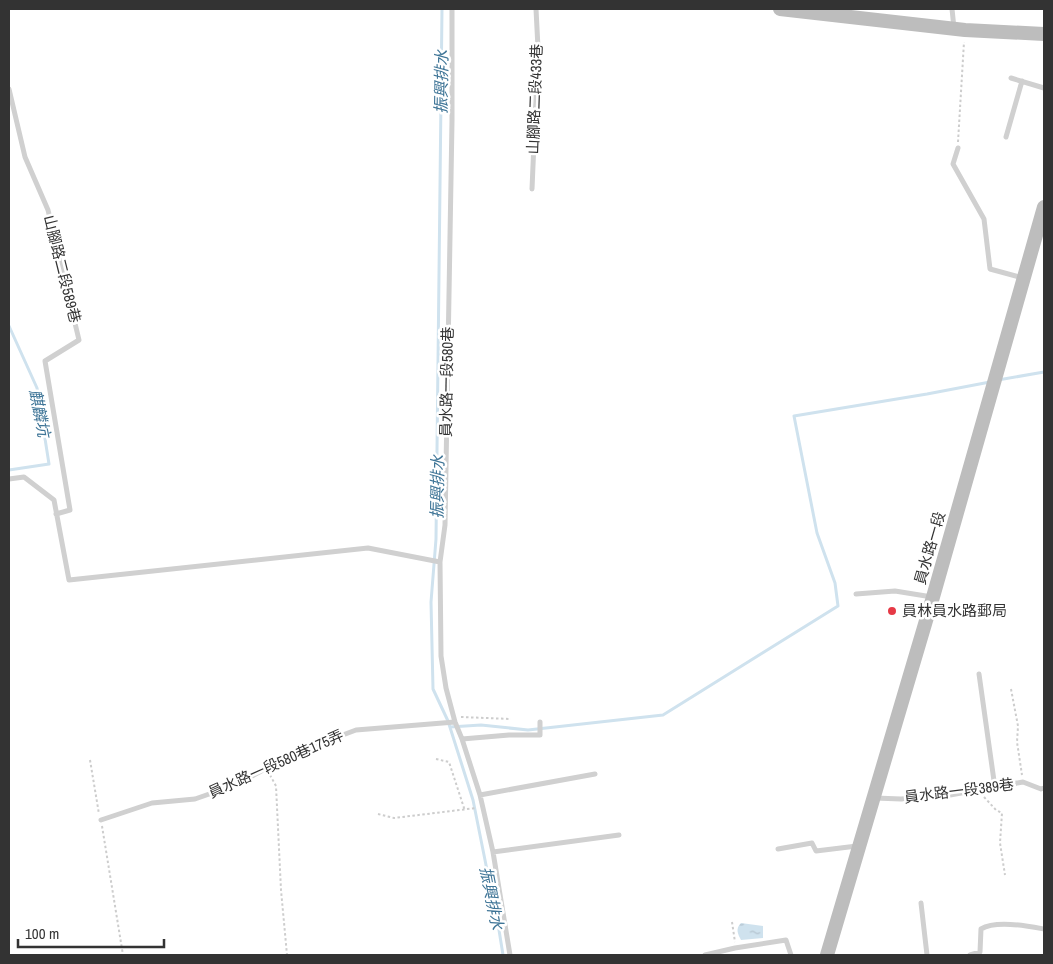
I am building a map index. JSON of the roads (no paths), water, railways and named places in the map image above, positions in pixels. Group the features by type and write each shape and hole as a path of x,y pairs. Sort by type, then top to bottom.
{"street":[{"path":"780,9 833,12 960,29 1044,34"},
{"name":"員水路一段","path":"827,955 933,597 1044,207"}],"lane":[{"name":"員水路一段580巷","path":"452,9 452,121 445,526 440,562 442,656 446,688 454,719 483,807 493,852 510,955"},
{"name":"山腳路二段433巷","path":"532,189 538,48 536,9"},
{"path":"952,9 960,29"},
{"path":"1011,78 1044,88"},
{"path":"1006,137 1022,81"},
{"name":"山腳路二段589巷","path":"9,89 25,157 48,210 79,340 46,361 70,510 56,514"},
{"path":"958,148 953,164 984,220 990,269 1024,278"},
{"path":"9,479 24,477 54,500 69,580 368,548 440,562"},
{"path":"856,594 895,591 933,597"},
{"path":"979,674 995,788"},
{"name":"員水路一段580巷175弄","path":"101,820 152,803 195,799 235,785 295,753 356,730 454,719"},
{"path":"462,739 509,735 540,736 540,722"},
{"path":"480,795 595,774"},
{"name":"員水路一段389巷","path":"874,798 901,799 950,795 1023,782 1041,789 1044,788"},
{"path":"493,852 619,835"},
{"path":"778,849 812,843 816,850 860,846"},
{"path":"921,903 927,955"},
{"path":"970,955 980,952 981,928 986,926 1000,924 1044,929"},
{"path":"706,955 735,948 786,940 791,955"}],"water":[{"path":"741,923 763,926 763,938 741,940 738,929"}],"waterway":[{"name":"振興排水","path":"442,9 436,539 431,602 433,689 448,721 473,800 503,955"},
{"name":"麒麟坑","path":"9,326 37,388 49,464 9,470"},
{"path":"998,380 1044,372"},
{"path":"450,727 481,725 528,730 663,715 838,606 835,583 817,533 794,416 990,382"}],"place":[{"name":"員林員水路郵局","path":"892,611"}]}
